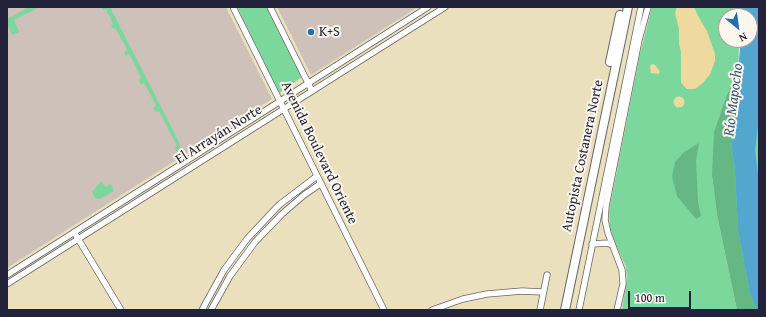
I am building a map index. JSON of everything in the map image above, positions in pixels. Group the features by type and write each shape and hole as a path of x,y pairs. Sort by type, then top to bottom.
{"highway":[{"path":"611,60 617,7"},
{"name":"Autopista Costanera Norte","path":"559,310 622,7"},
{"name":"Autopista Costanera Norte","path":"565,310 628,7"},
{"path":"622,33 632,7"}],"street":[{"name":"Avenida Boulevard Oriente","path":"233,7 384,310"},
{"path":"270,7 312,91"},
{"name":"El Arrayán Norte","path":"7,275 428,7"},
{"name":"El Arrayán Norte","path":"7,284 445,7"},
{"path":"579,310 644,8"},
{"path":"617,310 623,284 623,274 612,245 605,220 606,201 639,40 644,8"},
{"path":"202,310 224,270 247,239 279,205 316,176"},
{"path":"211,310 230,276 255,242 288,209 320,184"},
{"path":"74,232 121,310"},
{"path":"592,244 608,243 612,245"},
{"path":"540,310 547,275"},
{"path":"432,310 463,299 487,294 522,291 543,292"}],"shaded area":[{"path":"7,7 226,7 272,99 7,268"},
{"path":"277,7 418,7 311,75"}],"green space":[{"path":"29,7 40,7 14,20 19,32 12,35 7,24 7,19"},
{"path":"102,7 110,7 179,142 180,148 177,152 175,148 177,146 159,111 156,112 153,108 156,105 144,83 141,85 139,80 141,77 129,54 126,56 124,52 127,49 115,28 113,29 111,26 113,24 106,9 103,10"},
{"path":"237,7 267,7 302,77 279,93"},
{"path":"652,7 759,7 759,310 747,310 712,175 717,215 737,310 622,310 627,279 626,267 610,227 609,211 640,54"},
{"path":"738,73 731,141 735,171 738,230 750,294 757,310 737,310 717,215 712,175 714,132 727,95"},
{"path":"699,143 696,161 698,202 701,216 696,219 677,196 672,177 675,162 684,152"},
{"path":"101,181 105,187 111,184 114,191 100,199 95,198 92,192"}],"sand":[{"path":"677,7 694,7 707,31 715,54 715,61 710,74 703,83 695,89 687,89 681,83 681,52 679,44 679,29 675,13"},
{"path":"652,64 659,70 660,72 658,74 651,73 650,66"},
{"path":"679,96 683,98 685,102 683,106 679,108 675,106 673,102 675,98"}],"water":[{"path":"759,7 759,118 755,150 759,181 759,310 757,310 750,294 738,230 735,171 731,141 740,48 758,48 758,8 741,8"}],"place":[{"name":"K+S","path":"311,32"}],"water label":[{"name":"Río Mapocho","path":"734,100"}]}
